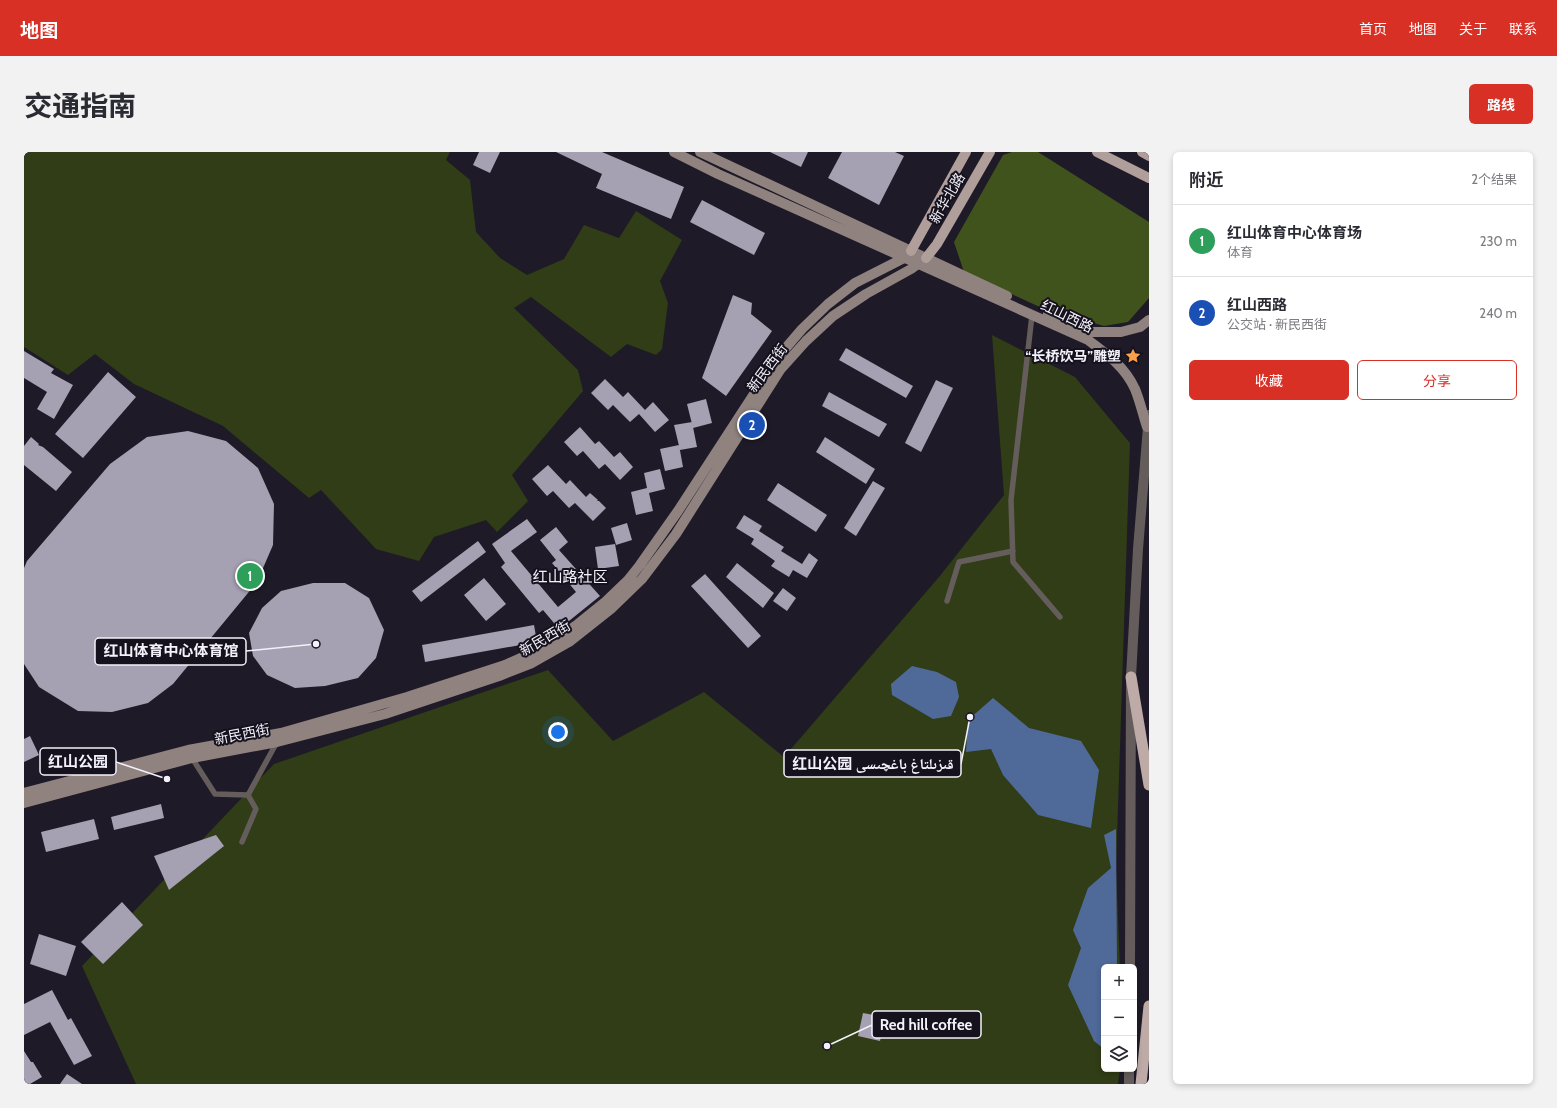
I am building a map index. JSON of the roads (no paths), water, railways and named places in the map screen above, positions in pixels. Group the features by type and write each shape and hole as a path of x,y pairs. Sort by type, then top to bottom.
{"highway":[{"path":"1131,677 1149,785"},
{"path":"1141,1084 1149,1006"}],"main road":[{"name":"红山西路","path":"674,152 718,174 907,254"},
{"name":"红山西路","path":"700,152 1032,315 1088,340 1121,367 1134,388 1147,428"},
{"name":"新华北路","path":"907,254 966,152"},
{"name":"新华北路","path":"922,261 936,244 990,152"},
{"path":"1097,152 1149,178"},
{"name":"新民西街","path":"24,793 188,750 281,733 414,695 504,665 543,648 578,624 604,603 628,580 678,511 778,357 802,329 828,304 855,283 884,269 907,254"},
{"name":"红山西路","path":"922,261 969,279 1090,332 1121,332 1140,327 1149,320"},
{"name":"新民西街","path":"24,804 192,758 277,742 385,714 499,676 532,663 570,642 612,608 642,579 676,534 780,370 806,341 833,316 866,294 922,261"}],"street":[{"path":"1130,964 1131,677 1138,549 1149,415"},
{"path":"1129,1072 1129,1084"}],"lane":[{"path":"1032,315 1011,500 1013,562 1060,617"},
{"path":"947,601 959,562 1013,551"},
{"path":"248,795 277,742"},
{"path":"192,758 215,794 248,795"},
{"path":"242,842 256,809 248,795"}],"water":[{"path":"912,666 937,672 956,682 959,697 951,716 933,719 892,695 891,684"},
{"path":"993,698 1029,728 1081,741 1099,770 1091,828 1038,815 1003,775 991,749 966,752 968,720"},
{"path":"1116,829 1117,964 1101,964 1101,1047 1094,1041 1068,985 1081,948 1073,930 1088,888 1111,868 1104,835"}],"place":[{"name":"“长桥饮马”雕塑","path":"1133,356"},
{"name":"红山西路","path":"752,425"},
{"name":"红山体育中心体育场","path":"250,576"},
{"name":"红山体育中心体育馆","path":"316,644"},
{"name":"红山公园 قىزىلتاغ باغچىسى","path":"970,717"},
{"name":"红山公园","path":"167,779"},
{"name":"Red hill coffee","path":"827,1046"}],"district":[{"name":"红山路社区","path":"570,577"}]}
